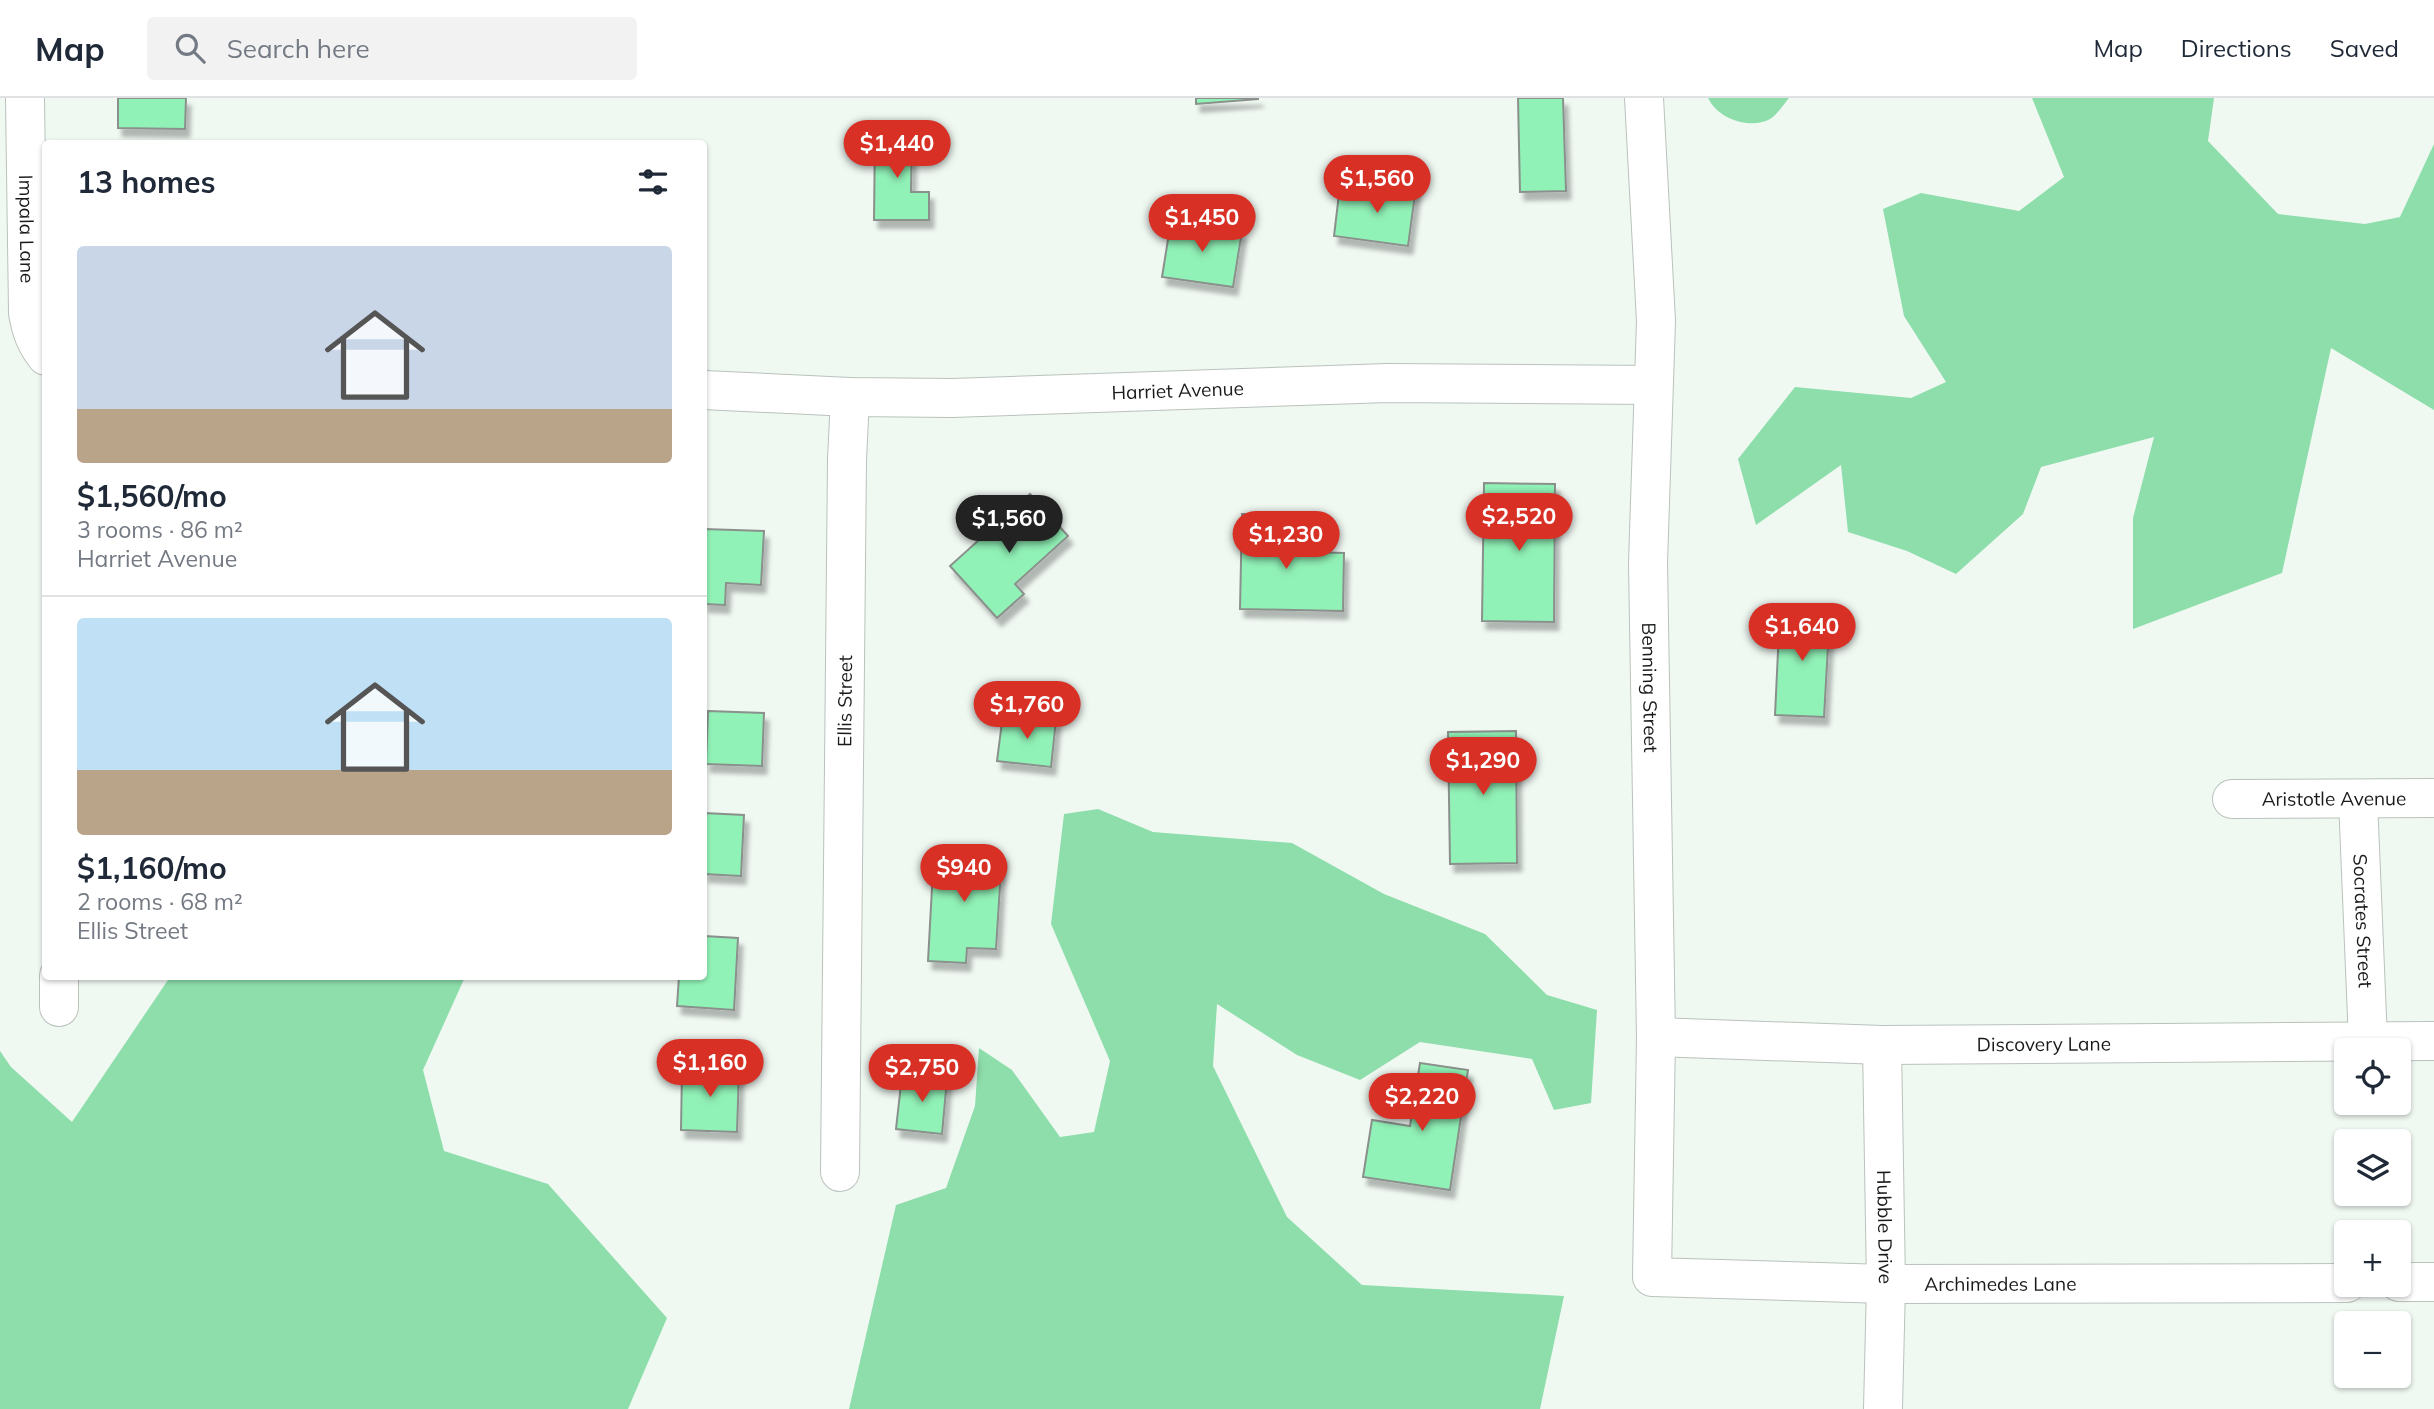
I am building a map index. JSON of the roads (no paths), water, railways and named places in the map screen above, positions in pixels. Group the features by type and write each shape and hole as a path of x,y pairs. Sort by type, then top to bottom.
{"street":[{"name":"Impala Lane","path":"24,98 28,313 31,331 42,351"},
{"name":"Benning Street","path":"1644,98 1656,321 1648,563 1656,1037 1652,1278"},
{"name":"Harriet Avenue","path":"707,390 850,397 952,398 1388,383 1654,385"},
{"name":"Ellis Street","path":"840,1172 846,474 850,397"},
{"name":"Aristotle Avenue","path":"2232,799 2434,799"},
{"name":"Socrates Street","path":"2358,800 2368,1038"},
{"name":"Discovery Lane","path":"1656,1037 1882,1045 2334,1041"},
{"name":"Discovery Lane","path":"2411,1041 2434,1041"},
{"name":"Hubble Drive","path":"1882,1045 1886,1284 1882,1409"},
{"name":"Archimedes Lane","path":"1652,1278 1886,1284 2334,1283"},
{"path":"2411,1282 2434,1282"}]}
